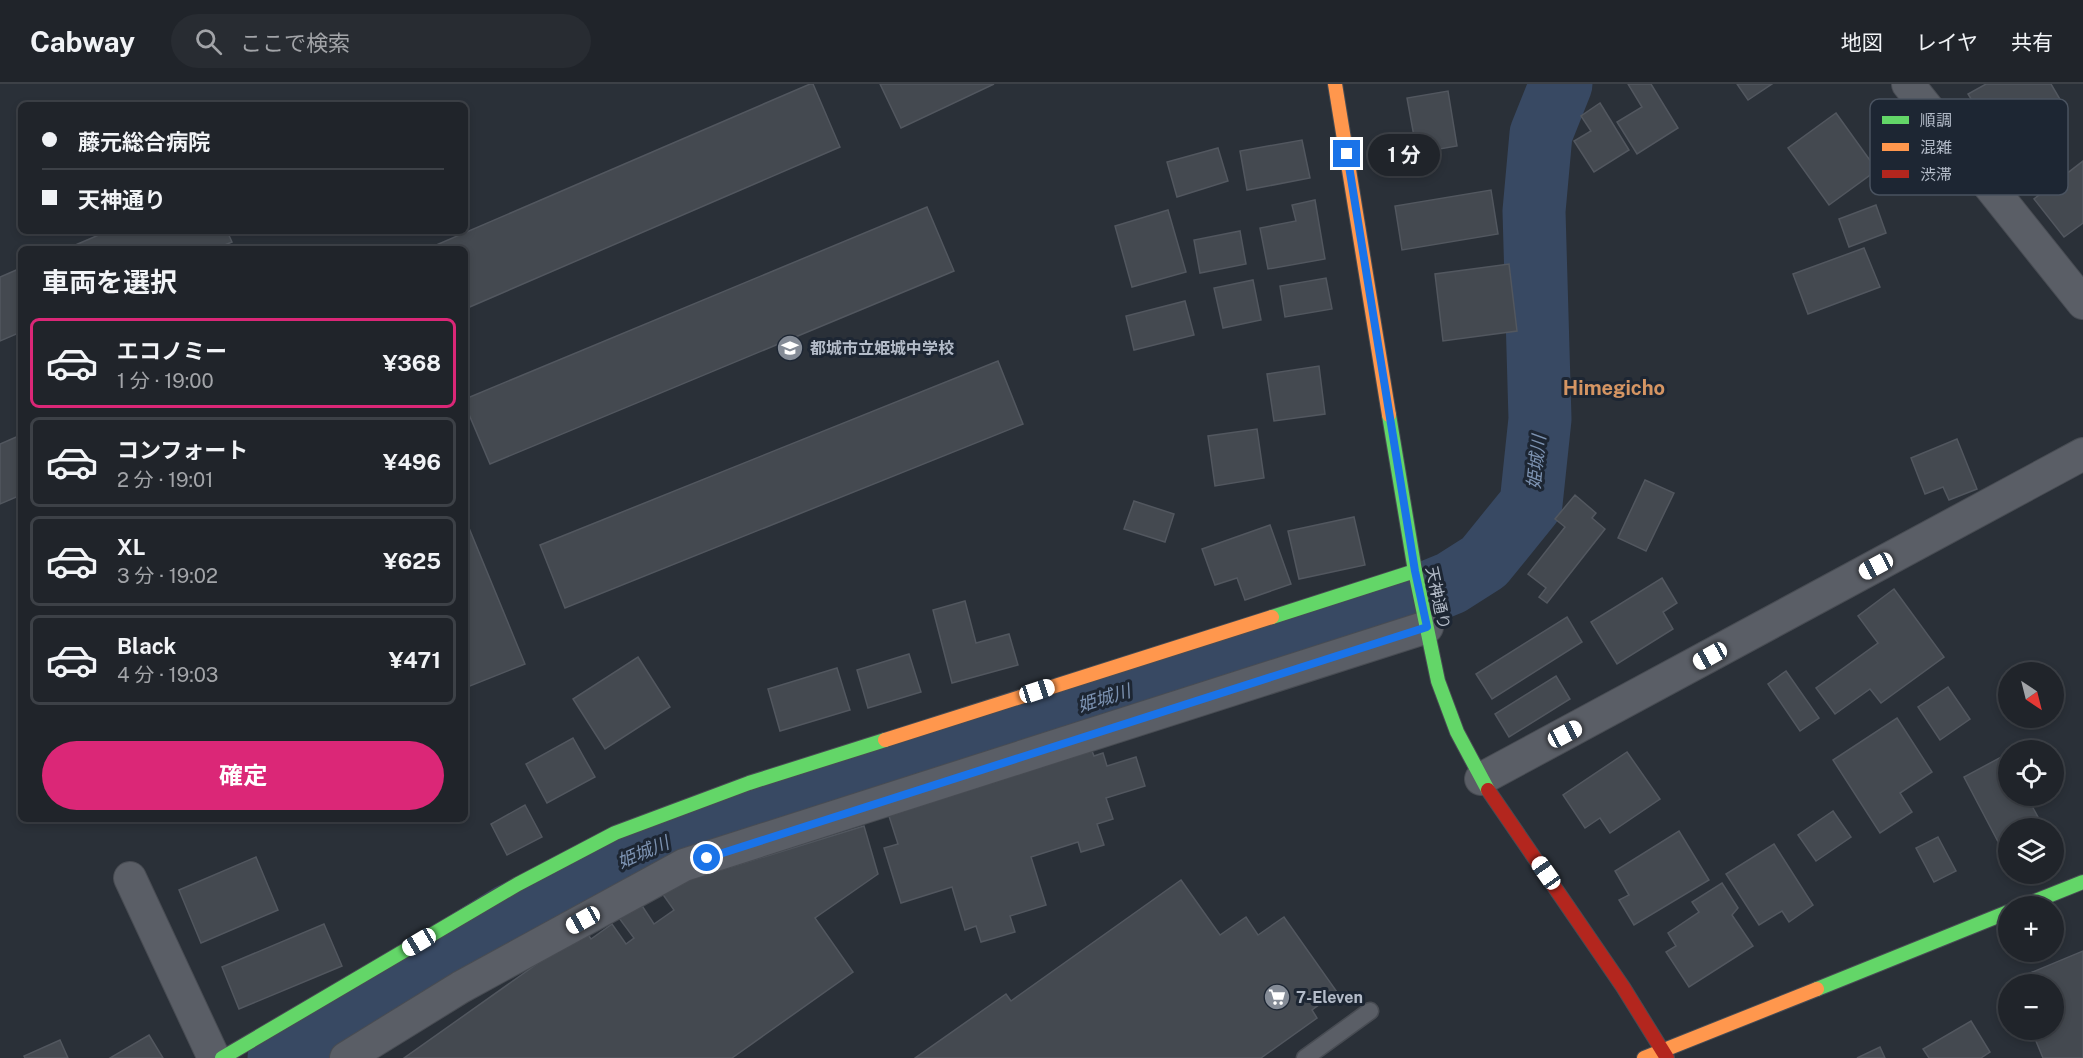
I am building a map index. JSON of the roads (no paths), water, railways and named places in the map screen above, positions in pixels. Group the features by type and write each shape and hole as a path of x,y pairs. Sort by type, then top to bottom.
{"street":[{"name":"天神通り","path":"1335,84 1415,571 1438,681 1457,732 1481,779 1666,1054"},
{"path":"1908,84 1920,99"},
{"path":"1997,195 2083,303"},
{"path":"1481,779 2083,454"},
{"path":"222,1058 518,884 615,833 749,783 1415,571"},
{"path":"346,1058 461,987 684,865 1426,623"},
{"path":"130,878 214,1058"},
{"path":"2048,896 2083,882"},
{"path":"1644,1058 1666,1054 1998,916"}],"lane":[{"path":"1305,1058 1370,1011"}],"waterway":[{"name":"姫城川","path":"279,1058 510,915 652,846 947,746 1358,621 1451,583 1484,562 1531,504 1540,419 1534,211 1541,134 1561,84"}],"place":[{"name":"都城市立姫城中学校","path":"790,348"},
{"name":"7-Eleven","path":"1277,997"}],"district":[{"name":"Himegicho","path":"1614,388"}]}
